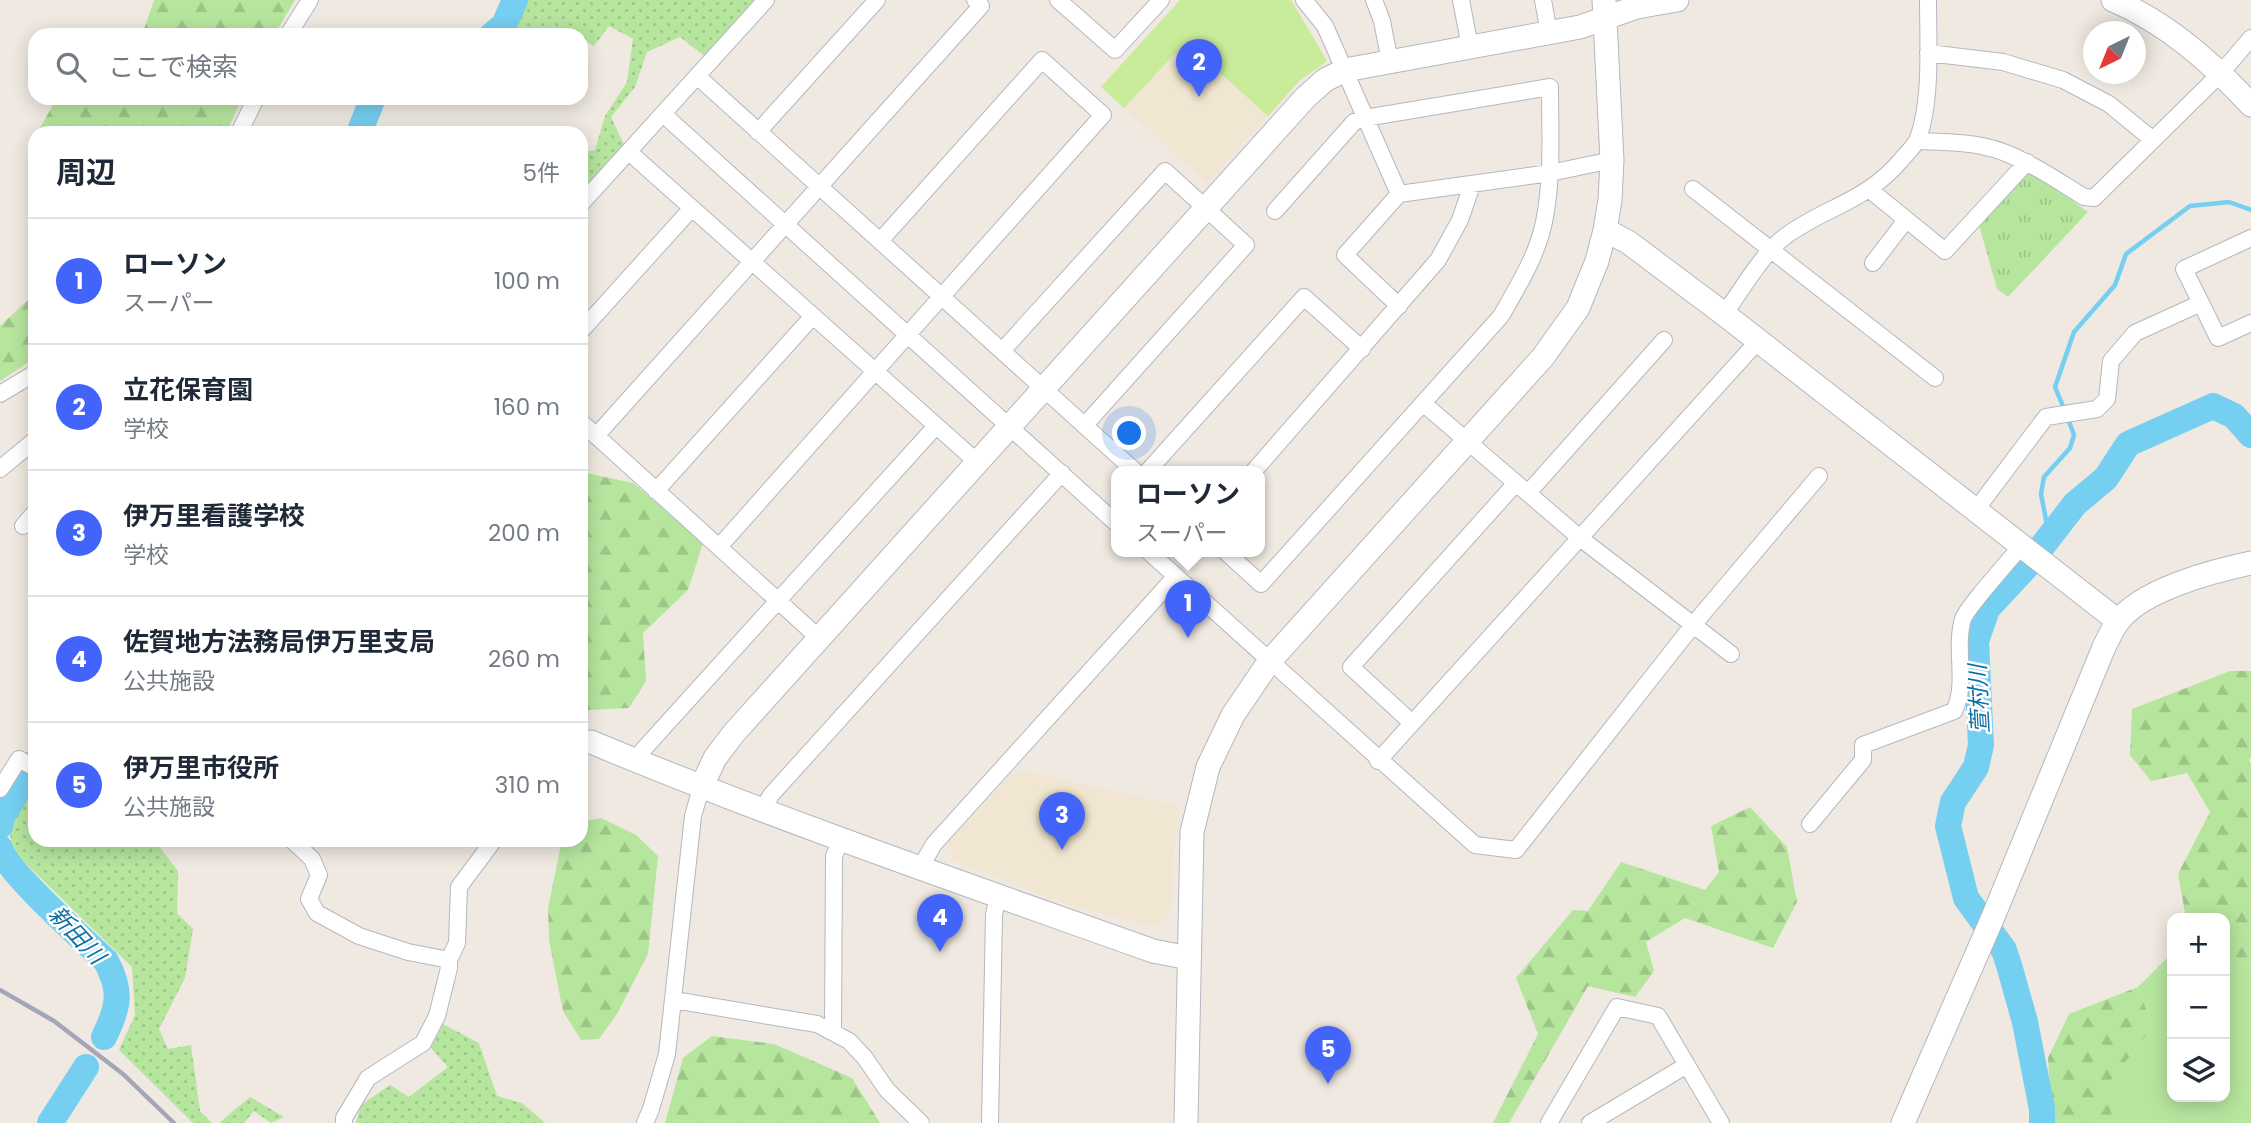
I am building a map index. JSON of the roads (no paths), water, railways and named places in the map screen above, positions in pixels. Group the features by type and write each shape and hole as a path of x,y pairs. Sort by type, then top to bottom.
{"street":[{"path":"292,28 310,0"},
{"path":"588,196 766,0"},
{"path":"758,132 877,0"},
{"path":"596,436 981,6 975,0"},
{"path":"1058,0 1115,50 1161,0"},
{"path":"1304,0 1325,26 1399,194"},
{"path":"1374,0 1382,21 1390,62"},
{"path":"1461,0 1470,47"},
{"path":"1543,0 1549,33"},
{"path":"645,1123 667,1054 693,816 701,788 715,758 734,733 1304,97 1325,80 1345,70 1580,27 1604,9 1677,0"},
{"path":"1724,314 1771,250 1787,236 1870,190 1893,170 1917,141 1924,117 1928,0"},
{"path":"2113,0 2178,36 2251,105"},
{"path":"1186,1123 1192,832 1208,766 1233,715 1269,662 1543,357 1578,308 1597,261 1610,200 1612,160 1604,9"},
{"path":"1917,141 1959,143 2001,151 2027,162 2084,197 2094,198 2221,74 2251,38"},
{"path":"1928,53 2003,62 2063,80 2109,104 2153,140"},
{"path":"719,547 1103,115 1042,60 880,241"},
{"path":"697,76 1129,466"},
{"path":"1231,557 1261,584 1501,316 1526,273 1544,224 1550,173 1549,87 1354,122 1275,211"},
{"path":"242,126 253,105"},
{"path":"663,114 1111,518"},
{"path":"629,152 977,462"},
{"path":"1399,306 1345,255 1399,194 1550,173 1612,160"},
{"path":"1870,190 1945,251 2027,162"},
{"path":"1002,351 1165,171 1246,245 1085,425"},
{"path":"1258,466 1438,260 1460,220 1472,185"},
{"path":"1693,189 1935,377"},
{"path":"588,323 692,208"},
{"path":"1873,263 1906,220"},
{"path":"1605,230 1628,242 1724,314 2118,621"},
{"path":"2251,239 2184,269 2218,338 2251,323"},
{"path":"1152,466 1304,297 1362,349"},
{"path":"1975,511 2046,417 2097,409 2106,399 2111,361 2136,332 2201,303"},
{"path":"656,491 813,316"},
{"path":"1412,723 1351,667 1664,340"},
{"path":"1378,761 1758,341"},
{"path":"0,394 28,377"},
{"path":"1424,404 1580,538 1731,654"},
{"path":"637,761 642,751 936,426"},
{"path":"588,429 819,638"},
{"path":"0,469 28,446"},
{"path":"762,811 771,795 1062,473"},
{"path":"1154,557 1378,761 1475,845 1516,850 1693,625 1819,476"},
{"path":"23,526 28,520"},
{"path":"1810,824 1863,760 1863,745 1955,712 1960,700 1958,649 1963,617 2021,546"},
{"path":"1903,1123 1993,917 2104,648 2118,621 2143,600 2173,587 2251,563"},
{"path":"920,868 934,844 1175,577"},
{"path":"592,742 701,788 841,840 1153,951 1189,958"},
{"path":"0,789 19,759 28,764"},
{"path":"832,1031 834,856 841,840"},
{"path":"300,847 313,859 319,876 309,899 317,913 359,936 408,952 449,960"},
{"path":"344,1123 344,1118 368,1078 423,1043 437,1016 449,960 457,943 459,887 489,847"},
{"path":"990,1123 994,915 998,896"},
{"path":"674,1000 817,1024 832,1031 849,1041 865,1058 887,1090 921,1123"},
{"path":"1549,1123 1617,1007 1658,1016 1721,1123"},
{"path":"1590,1123 1687,1065"}],"waterway":[{"name":"新田川","path":"500,28 515,0"},
{"name":"新田川","path":"362,126 370,105"},
{"path":"2065,411 2055,387 2074,332 2115,285 2126,254 2190,206 2229,202 2251,210"},
{"name":"萱村川","path":"2042,1123 2042,1109 2025,1022 2009,965 2004,950 1966,898 1948,826 1953,802 1976,767 1981,745 1976,641 1987,609 2026,567 2075,504 2106,478 2128,444 2213,406 2234,416 2251,435"},
{"path":"2049,535 2041,494 2044,477 2070,448 2074,435 2068,419"},
{"name":"新田川","path":"0,826 2,817 28,774"},
{"name":"新田川","path":"0,848 30,888 106,961 115,981 117,999 104,1037"},
{"name":"新田川","path":"50,1123 86,1067"}],"railway":[{"path":"0,990 54,1021 123,1074 174,1123"}],"place":[{"name":"立花保育園","path":"1199,97"},
{"name":"ローソン","path":"1188,638"},
{"name":"伊万里看護学校","path":"1062,850"},
{"name":"佐賀地方法務局伊万里支局","path":"940,952"},
{"name":"伊万里市役所","path":"1328,1084"}]}
